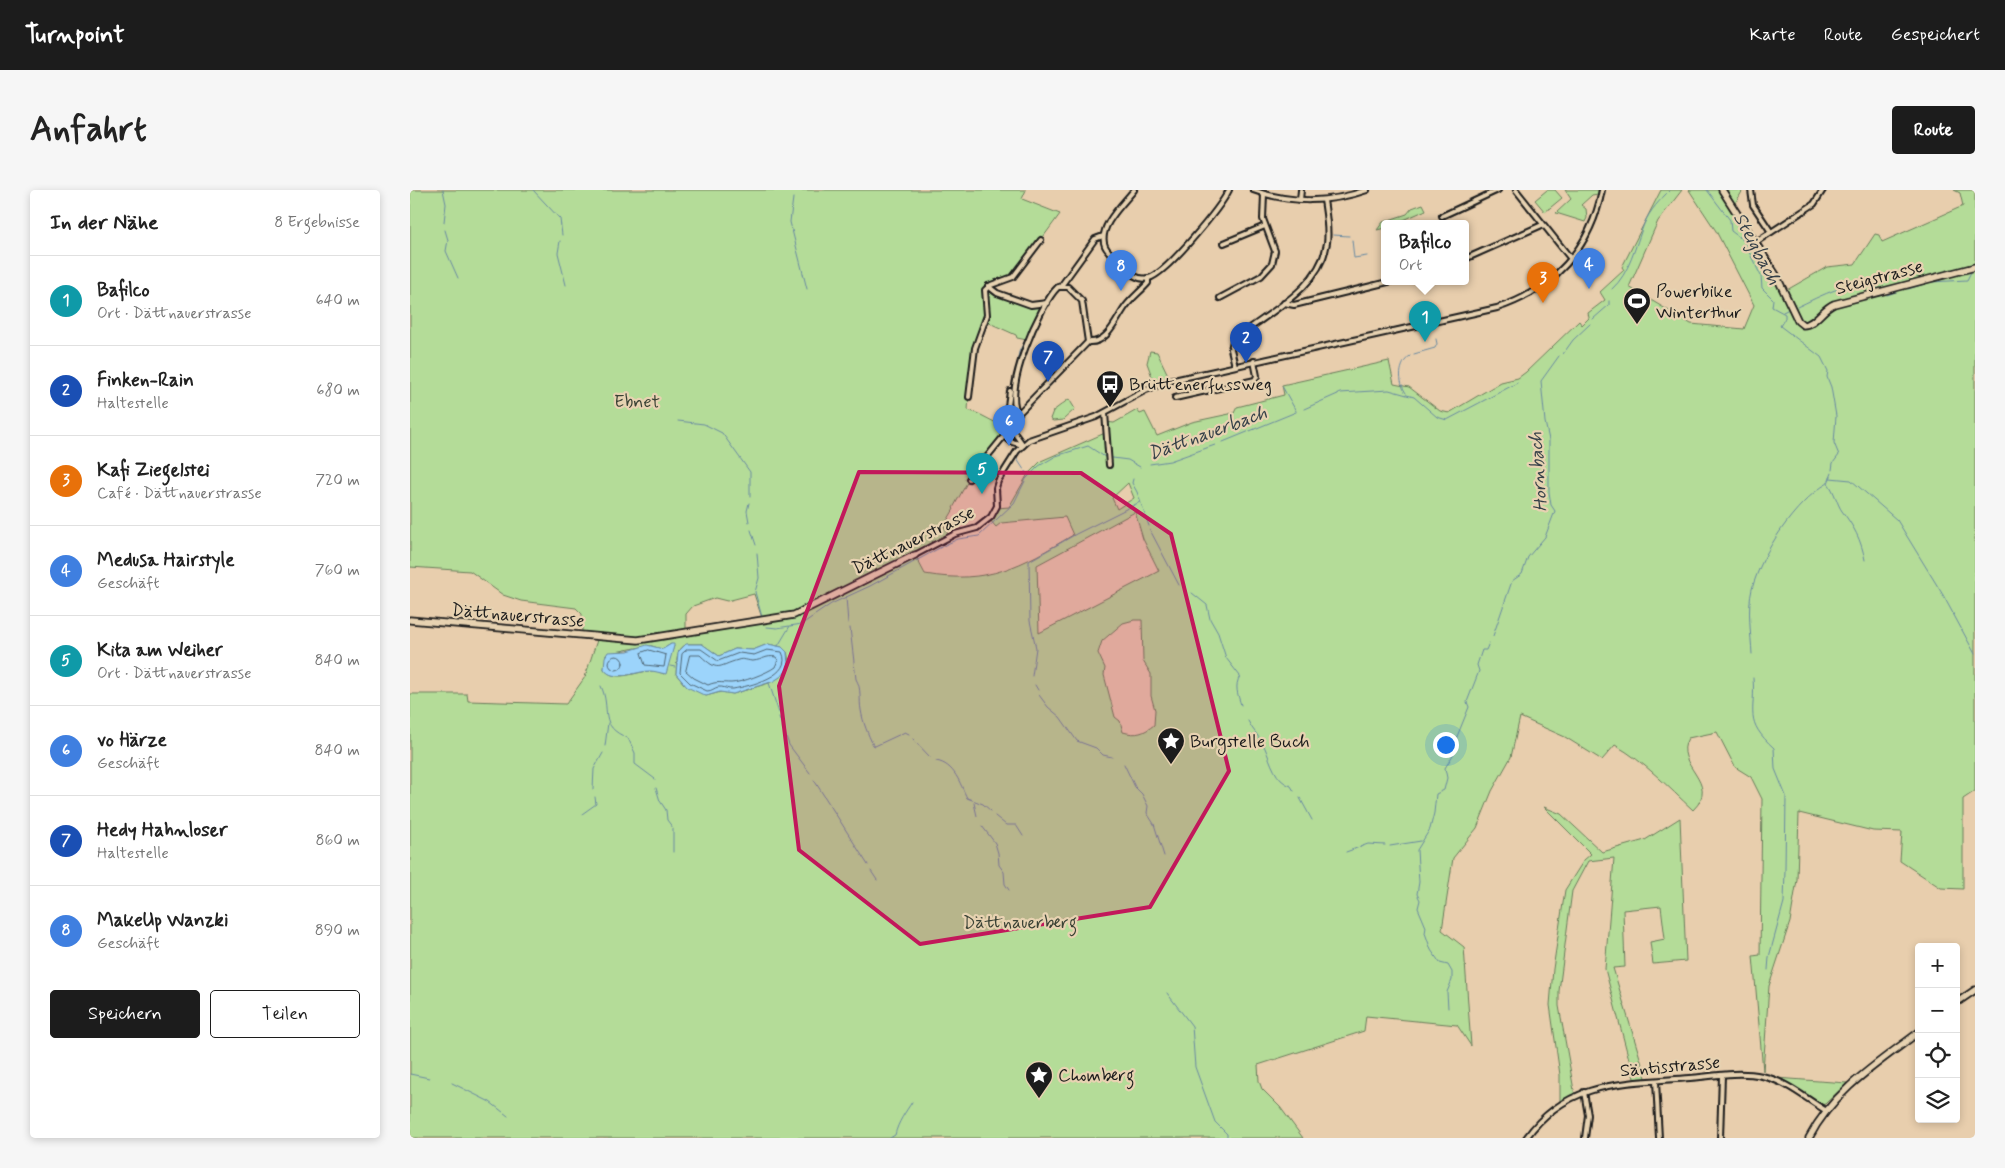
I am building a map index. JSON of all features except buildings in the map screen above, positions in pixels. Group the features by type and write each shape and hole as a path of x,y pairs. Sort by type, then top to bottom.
{"street":[{"path":"1134,190 1106,228 1103,236 1106,249 1132,274 1140,278 1148,278 1159,272 1203,228 1228,190"},
{"path":"1253,190 1264,194 1300,200 1324,200 1367,190"},
{"path":"1300,200 1301,190"},
{"path":"1442,216 1498,190"},
{"path":"1516,190 1571,259"},
{"name":"Dättnauerstrasse","path":"410,620 638,640 790,616 958,533 977,528 991,517 997,506 998,481 1023,445 1038,435 1106,413 1158,384 1513,303 1540,288 1560,272 1571,259 1588,233 1602,190"},
{"name":"Steigstrasse","path":"1722,190 1780,280 1798,321 1804,325 1810,324 1826,308 1834,304 1975,267"},
{"path":"1750,190 1753,206 1771,232"},
{"path":"1756,242 1814,204 1823,190"},
{"path":"1220,298 1261,276 1272,264 1275,251 1274,244 1265,226 1262,209 1264,194"},
{"path":"1234,366 1231,350 1233,341 1284,303 1313,274 1322,260 1327,239 1324,200"},
{"path":"1469,257 1542,224"},
{"path":"1224,243 1265,226"},
{"path":"1018,413 1015,405 1020,360 1027,340 1055,290 1061,286 1096,238 1103,236"},
{"path":"969,396 976,348 987,315 984,292 988,286 1012,279 1041,240"},
{"path":"1023,445 1012,429 1013,421 1018,413 1088,342 1101,339 1119,320 1127,304 1148,283 1148,278"},
{"path":"1284,303 1292,306 1381,284"},
{"path":"988,286 996,293 1031,305 1047,303"},
{"path":"1061,286 1068,287 1081,300 1088,342"},
{"path":"1174,398 1255,380 1257,376 1254,361"},
{"path":"969,479 1004,436 1010,391"},
{"path":"1106,413 1109,465"},
{"path":"1004,436 1012,442 1023,445"},
{"path":"1960,1000 1975,990"},
{"path":"1809,1138 1825,1110 1851,1084 1918,1033"},
{"name":"Säntisstrasse","path":"1526,1138 1548,1113 1584,1092 1616,1084 1754,1075 1774,1080 1825,1110"},
{"path":"1720,1138 1722,1076"},
{"path":"1656,1081 1659,1138"},
{"path":"1584,1092 1588,1115 1585,1138"}],"highlighted area":[{"path":"859,472 1081,473 1171,534 1229,771 1150,907 920,944 799,850 779,686"}],"green space":[{"name":"Dättnauerberg","path":"410,190 1026,190 1022,199 1060,214 1016,274 988,286 992,290 1031,305 1047,303 1027,340 1017,338 1016,335 985,321 975,354 968,410 1006,428 1005,434 969,479 953,508 944,526 950,537 915,555 925,574 967,577 986,575 1020,564 1073,535 1065,517 1001,523 996,527 989,519 997,508 1009,507 1028,474 1041,461 1105,433 1105,422 1114,423 1137,410 1140,414 1145,412 1157,436 1192,422 1234,413 1237,407 1284,395 1282,385 1389,361 1394,384 1409,387 1440,411 1449,413 1501,382 1518,378 1579,321 1582,325 1589,318 1588,313 1605,300 1600,292 1624,270 1622,267 1661,190 1682,190 1658,221 1629,287 1691,324 1744,329 1754,305 1716,231 1689,190 1743,190 1733,207 1785,291 1827,267 1855,264 1875,234 1879,235 1882,242 1963,206 1960,193 1954,190 1975,190 1975,791 1963,799 1963,889 1941,888 1900,861 1902,832 1873,831 1799,813 1797,880 1790,922 1769,986 1763,1071 1753,956 1760,955 1762,799 1751,777 1735,767 1717,732 1688,738 1685,748 1686,757 1700,782 1702,791 1700,800 1693,810 1646,767 1615,745 1602,760 1565,737 1520,717 1511,757 1492,791 1477,828 1453,858 1442,930 1464,947 1471,1046 1457,1025 1366,1016 1364,1031 1258,1065 1259,1081 1262,1089 1280,1107 1303,1138 410,1138 410,694 467,694 468,701 566,704 585,677 598,637 582,636 582,614 576,608 521,601 503,595 470,571 410,567","holes":["1128,483 1134,498 1117,509 1112,498","1135,512 1143,539 1159,571 1039,633 1037,565","754,594 763,621 686,632 686,614 693,606 715,598 727,601","1142,620 1143,661 1151,674 1151,696 1155,710 1154,725 1143,732 1136,734 1123,732 1120,721 1115,717 1104,675 1105,668 1098,653 1102,641 1123,623","671,644 674,646 664,674 647,671 614,676 604,669 606,655 608,654 649,646 663,649","688,644 702,644 719,656 735,649 753,650 768,644 782,647 787,652 789,661 786,672 769,683 733,694 721,692 706,696 684,684 676,674 678,656 681,649"]},
{"path":"1547,190 1555,190 1562,198 1545,212 1535,200"},
{"path":"1565,190 1598,190 1598,194 1592,195 1581,205 1586,209 1587,218 1585,222 1556,213 1571,199"},
{"path":"1423,204 1426,210 1404,220 1389,220 1407,214 1412,208"},
{"path":"1150,351 1157,352 1169,377 1154,382 1147,363"},
{"path":"1069,399 1075,409 1063,420 1053,421 1050,419 1053,411"},
{"path":"1544,807 1561,814 1602,852 1645,840 1680,818 1686,961 1653,964 1650,942 1665,939 1661,906 1623,910 1625,967 1613,968 1647,1081 1635,1082 1605,969 1614,858 1588,861 1572,891 1559,991 1559,1006 1575,1096 1560,1104 1560,1075 1550,1005 1553,969 1565,890 1584,860 1591,854"},
{"path":"1776,1078 1847,1083 1825,1104 1821,1105"}],"water":[{"path":"674,644 674,646 666,674 644,671 619,676 608,673 604,669 605,657 608,652 628,651 647,645 663,649"},
{"path":"686,644 702,644 719,656 735,649 753,650 768,644 782,647 787,652 788,668 783,675 774,681 733,694 720,692 706,696 687,687 676,674 678,652"}],"waterway":[{"path":"443,190 446,204 444,222"},
{"path":"533,190 560,219 562,235"},
{"name":"Hornbach","path":"1612,289 1628,267 1649,214 1670,190"},
{"name":"Steigbach","path":"1707,190 1730,220 1731,231 1743,240 1761,276 1762,288 1773,299 1772,307 1785,314 1785,318 1780,326 1821,357 1828,371 1827,377 1831,387 1836,416 1834,443 1839,455 1833,463 1832,470"},
{"path":"793,198 790,222 807,289"},
{"path":"445,230 448,240 446,251 458,278"},
{"path":"1333,235 1349,236"},
{"path":"1352,240 1354,258 1367,256"},
{"path":"560,241 558,253 566,285"},
{"path":"1908,289 1931,282 1967,280 1971,272 1975,271"},
{"path":"1797,307 1826,293 1849,286 1869,284 1878,287"},
{"path":"1887,295 1896,292"},
{"name":"Hornbach","path":"1593,319 1609,305 1609,301"},
{"name":"Steigbach","path":"1783,312 1789,309"},
{"path":"1014,382 1019,352 1036,318"},
{"name":"Hornbach","path":"1563,354 1573,340 1590,324"},
{"path":"1414,354 1435,348 1437,344 1436,339"},
{"path":"1406,393 1403,389 1400,373 1403,364 1410,356"},
{"name":"Hornbach","path":"1493,636 1512,581 1522,574 1528,557 1545,537 1555,511 1551,505 1549,492 1549,440 1545,422 1541,381 1559,356"},
{"name":"Dättnauerbach","path":"1304,409 1340,393 1389,390 1414,397 1437,417 1447,420 1517,383"},
{"path":"1282,386 1296,411"},
{"path":"1012,438 1009,432 1013,394"},
{"name":"Dättnauerbach","path":"1223,442 1296,412"},
{"name":"Dättnauerbach","path":"678,421 704,424 722,433 750,472 750,497"},
{"name":"Dättnauerbach","path":"1150,464 1170,461 1215,445"},
{"name":"Dättnauerbach","path":"767,627 777,628 802,624 831,604 870,586 945,545 958,539 979,536 1014,503 1026,479 1039,466 1056,456 1088,446 1105,457 1128,460 1140,467"},
{"path":"1017,459 1028,476"},
{"path":"1752,654 1750,605 1752,589 1763,560 1781,529 1792,515 1816,491 1828,483 1832,473"},
{"path":"1830,478 1851,480 1897,520 1943,595 1975,654"},
{"path":"1133,479 1132,483 1149,526"},
{"path":"1828,483 1840,508 1856,534 1865,560"},
{"path":"1032,676 1036,648 1030,621 1029,561 1076,534 1140,502"},
{"name":"Dättnauerbach","path":"749,503 747,511 749,522"},
{"name":"Dättnauerbach","path":"751,530 756,545"},
{"path":"1150,530 1179,585"},
{"name":"Dättnauerbach","path":"757,553 759,578 755,592 762,617"},
{"path":"1192,593 1207,605 1210,619 1218,633 1226,658 1240,676 1237,687 1241,705"},
{"path":"846,597 848,623"},
{"path":"778,646 790,626"},
{"path":"850,628 856,679 860,691 860,706 873,745 875,746 905,732 909,734"},
{"name":"Hornbach","path":"1448,1008 1447,992 1452,980 1452,972 1448,965 1440,963 1431,950 1425,933 1426,927 1418,908 1420,900 1417,894 1419,882 1417,850 1430,829 1436,794 1444,790 1447,778 1445,768 1456,750 1456,739 1469,707 1467,702 1479,671 1477,665 1482,650 1486,650 1489,643"},
{"path":"670,666 675,667"},
{"path":"1753,678 1753,716 1758,730 1774,748 1775,769 1786,796 1784,902 1769,957 1768,970"},
{"path":"769,683 779,713"},
{"path":"1035,685 1038,690"},
{"path":"601,686 607,716 612,728 628,738 635,753 635,764 655,779"},
{"path":"1039,695 1048,707 1060,717 1077,741 1096,748 1103,755 1112,757"},
{"name":"Dättnauerbach","path":"779,717 789,745 810,773"},
{"path":"1248,721 1263,744 1277,775 1286,784 1291,786 1294,791"},
{"path":"605,746 608,723"},
{"path":"913,739 930,757"},
{"path":"593,789 594,769 603,753"},
{"path":"936,761 948,766 952,770 967,798 983,804 991,811"},
{"path":"1124,764 1135,787 1142,794 1148,806 1147,813 1154,824 1164,856"},
{"name":"Dättnauerbach","path":"814,780 868,865"},
{"path":"656,788 660,801 666,810 667,820 673,828 673,852"},
{"path":"582,814 596,804 595,797"},
{"path":"1300,798 1312,820"},
{"path":"974,803 977,816"},
{"path":"995,816 1006,825 1016,825 1023,836"},
{"path":"982,826 995,843 999,865 1004,872 1005,884 1009,890"},
{"path":"1390,846 1421,841"},
{"path":"1346,852 1368,844 1385,845"},
{"name":"Dättnauerbach","path":"871,871 877,880"},
{"path":"1167,993 1192,1026 1195,1067 1215,1122 1227,1134 1227,1138"},
{"path":"410,1074 429,1078"},
{"path":"452,1083 490,1102 508,1116"},
{"path":"890,1138 895,1135 900,1122 912,1102"}],"place":[{"name":"Medusa Hairstyle","path":"1589,289"},
{"name":"MakeUp Wanzki","path":"1121,291"},
{"name":"Kafi Ziegelstei","path":"1543,303"},
{"name":"Powerbike Winterthur","path":"1637,325"},
{"name":"Bafilco","path":"1425,342"},
{"name":"Finken-Rain","path":"1246,363"},
{"name":"Hedy Hahnloser","path":"1048,382"},
{"name":"Brüttenerfussweg","path":"1110,408"},
{"name":"vo Härze","path":"1009,446"},
{"name":"Kita am Weiher","path":"982,494"},
{"name":"Burgstelle Buch","path":"1171,765"},
{"name":"Chomberg","path":"1039,1099"}],"park label":[{"name":"Ebnet","path":"637,401"}]}
